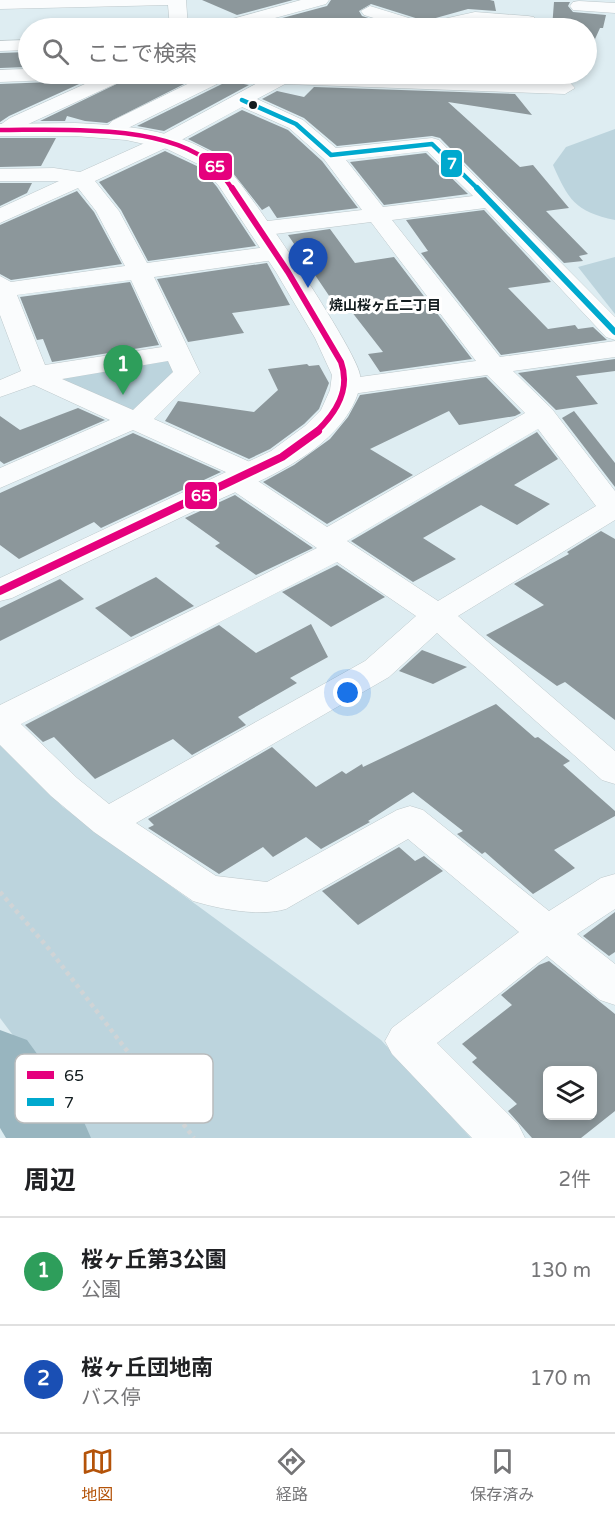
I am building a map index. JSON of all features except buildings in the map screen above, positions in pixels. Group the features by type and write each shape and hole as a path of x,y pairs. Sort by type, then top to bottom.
{"street":[{"path":"0,4 177,0 177,18"},
{"path":"256,18 320,0"},
{"path":"578,18 579,3 615,8"},
{"path":"450,18 475,8 516,18"},
{"path":"370,11 392,18"},
{"path":"0,46 18,45"},
{"path":"0,76 18,75"},
{"path":"3,130 99,84"},
{"path":"110,133 119,125 195,84"},
{"path":"0,216 165,141 268,84"},
{"path":"522,84 565,88 561,84"},
{"path":"107,822 377,669 437,615 614,509 542,415 495,368 331,155 296,124 242,100"},
{"path":"0,591 282,456 323,429 342,403 347,371 321,322 259,229 215,167 199,154 165,141 110,133 3,130"},
{"path":"331,155 428,143 490,201 615,332"},
{"path":"0,175 71,176 82,179 92,186 140,273 187,373 142,416 0,479"},
{"path":"259,229 490,201"},
{"path":"274,253 140,273 1,287 36,375 132,420 242,476 332,545 437,615 615,771"},
{"path":"345,387 495,368 615,349"},
{"path":"0,389 36,375 176,352"},
{"path":"542,415 332,545 0,722 64,787 107,822 207,890 272,898 410,820 615,988"},
{"path":"502,1138 406,1041 549,932 615,889"}],"path":[{"path":"0,892 49,949 130,1054"},
{"path":"182,1123 194,1138"}],"shaded area":[{"path":"615,129 615,220 591,213 575,202 563,187 553,165 566,147"},
{"path":"615,257 615,314 578,267"},
{"path":"169,359 180,373 133,414 52,377"},
{"path":"0,744 63,807 381,1040 471,1138 90,1138 79,1123 213,1123 213,1054 27,1054 0,1018"}],"waterway":[{"path":"0,1063 15,1085"},
{"path":"41,1123 51,1138"}],"transit line":[{"name":"7","path":"242,100 296,124 331,155 432,144 490,201 615,332"},
{"name":"65","path":"0,130 126,133 174,144 209,161 227,181 288,272 329,338 346,375 344,390 333,414 316,432 282,457 0,591"}],"place":[{"name":"桜ヶ丘団地南","path":"308,288"},
{"name":"桜ヶ丘第3公園","path":"123,395"}],"district":[{"name":"焼山桜ヶ丘二丁目","path":"385,305"}]}
